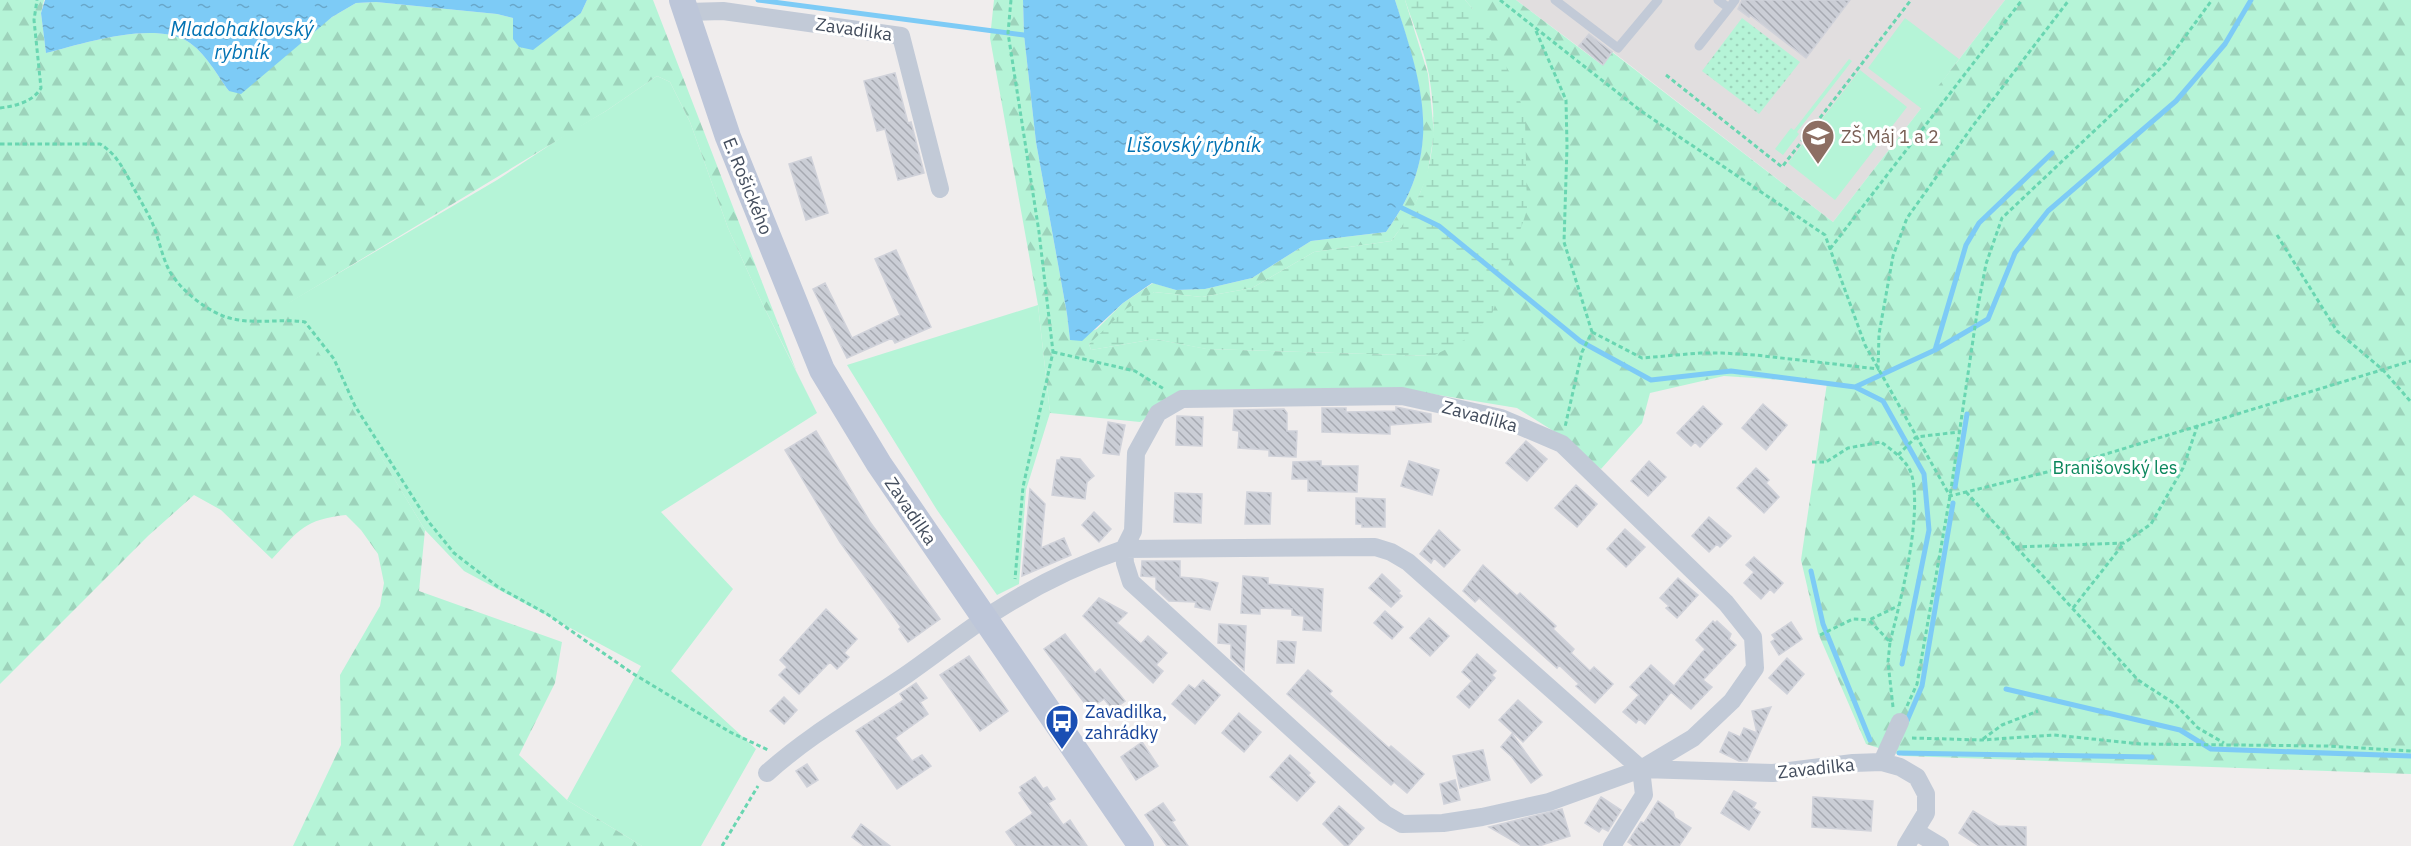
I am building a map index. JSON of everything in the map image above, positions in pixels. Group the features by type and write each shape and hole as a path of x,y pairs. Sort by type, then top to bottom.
{"street":[{"name":"Zavadilka","path":"685,6 901,36 940,189"},
{"name":"E. Rošického","path":"685,6 728,137 822,370"},
{"name":"Zavadilka","path":"822,370 879,464 1141,846"},
{"name":"Zavadilka","path":"1402,396 1501,418 1562,444 1725,603 1753,637 1755,668 1732,701 1693,738 1641,769 1549,802 1472,819 1420,825 1402,824 1385,814 1131,582 1125,563 1124,549 1133,531 1136,453 1158,413 1182,399 1402,396"},
{"path":"767,773 785,756 984,619 1014,600 1100,557 1124,549 1375,547 1392,552 1408,562 1641,769 1644,795 1612,846"},
{"path":"1882,762 1896,731"},
{"name":"Zavadilka","path":"1641,769 1773,773 1853,763 1882,762 1900,767 1917,777 1926,794 1926,813 1911,839 1940,846"}],"lane":[{"path":"1555,0 1618,48 1658,0"},
{"path":"1699,46 1732,4 1718,0"}],"path":[{"path":"0,108 14,106 37,96 41,88 34,20 37,0"},
{"path":"1011,0 1008,33 1039,232 1053,352 1023,487 1014,600"},
{"path":"1500,0 1641,111 1825,235 1865,345 1950,496"},
{"path":"1666,75 1782,166 1911,0"},
{"path":"1830,249 2022,0"},
{"path":"1878,369 1879,334 1893,256 1907,218 1978,119 2069,0"},
{"path":"1896,731 1917,684 1950,496 1986,264 2002,218 2165,64 2212,0"},
{"path":"1536,30 1566,100 1564,242 1592,332 1582,352 1562,444"},
{"path":"0,144 100,144 110,150 118,160 150,220 167,267 188,292 205,306 222,315 243,321 305,322 313,331 334,359 356,406 428,521 454,553 498,587 547,614 632,673 730,732 785,756"},
{"path":"2277,235 2337,331 2383,370 2411,402"},
{"path":"1592,332 1642,358 1722,353 1878,369"},
{"path":"1053,352 1135,371 1182,399"},
{"path":"1950,496 2047,472 2198,424 2411,361"},
{"path":"2073,608 2124,543 2151,524 2183,468 2198,424"},
{"path":"1898,455 1916,437 1959,432"},
{"path":"1812,462 1826,462 1848,448 1881,442 1898,455 1912,474 1914,512 1888,662 1896,731"},
{"path":"1966,492 2138,680 2175,704 2198,728 2225,744"},
{"path":"2014,547 2124,543"},
{"path":"1821,635 1853,619 1869,620 1899,605"},
{"path":"1869,620 1890,642"},
{"path":"1982,740 2001,725 2038,711"},
{"path":"1896,731 1982,740 2054,735 2141,744 2328,746 2411,751"},
{"path":"722,846 767,773"}],"shaded area":[{"name":"ZŠ Máj 1 a 2","path":"1516,0 2005,0 1833,222 1613,52 1603,65"}],"green space":[{"path":"0,0 44,0 41,13 46,53 137,33 172,35 187,41 199,51 229,91 332,17 356,3 376,2 497,14 513,18 581,13 587,0 653,0 796,370 728,228 690,122 670,82 657,76 606,111 289,303 425,530 419,591 562,642 555,683 519,755 567,800 642,846 293,846 341,745 340,675 380,606 384,583 378,554 361,530 346,515 311,523 296,534 272,559 221,510 194,495 148,536 0,684"},
{"name":"Branišovský les","path":"994,0 1023,0 1024,35 1036,142 1070,340 1097,329 1123,303 1153,283 1176,290 1205,289 1252,278 1311,241 1386,232 1404,202 1416,174 1422,146 1423,118 1420,90 1395,0 1405,0 1428,74 1434,133 1427,177 1410,216 1391,241 1314,252 1252,288 1202,297 1154,292 1089,344 1091,350 1155,339 1207,349 1433,356 1473,9 1465,0 1516,0 1602,65 1612,52 1833,222 2005,0 2411,0 2411,774 1904,756 1866,744 1818,633 1801,560 1827,383 1724,376 1650,393 1642,423 1601,469 1563,437 1517,408 1402,389 1189,391 1140,422 1050,413 1038,305 990,38"},
{"path":"1405,0 1465,0 1473,9 1514,80 1525,117 1527,210 1491,317 1464,340 1433,356 1206,349 1155,339 1091,350 1089,344 1126,309 1154,292 1202,297 1252,288 1314,252 1391,241 1416,202 1430,163 1433,142 1429,75"},
{"path":"1742,18 1800,62 1759,114 1702,71"},
{"path":"1905,18 1959,59 1922,109 1868,68"},
{"path":"1849,59 1852,61 1797,132 1799,134 1783,155 1775,149 1791,128 1794,130"},
{"path":"1860,70 1907,107 1835,200 1788,163"},
{"path":"657,76 670,82 690,122 728,228 763,305 817,413 661,512 733,589 671,671 756,749 701,846 642,846 567,800 641,666 464,571 425,530 288,303 497,180"},
{"path":"1038,305 1050,413 1026,490 1019,584 997,595 937,510 847,365"}],"water":[{"name":"Mladohaklovský rybník","path":"45,0 587,0 581,13 533,50 519,47 513,39 513,18 497,14 376,2 356,3 332,17 241,94 229,91 205,57 187,41 172,35 137,33 46,53 41,13"},
{"name":"Lišovský rybník","path":"1023,0 1395,0 1414,62 1423,118 1422,146 1416,174 1404,202 1386,232 1311,241 1252,278 1205,289 1176,290 1152,283 1123,303 1082,341 1070,340 1036,142 1024,35"}],"building":[{"path":"1742,0 1850,0 1806,58 1750,15 1749,17 1738,9"},
{"path":"1589,34 1612,52 1603,65 1579,46"},
{"path":"895,73 924,173 898,180 885,129 877,131 864,81"},
{"path":"811,157 828,213 806,220 789,164"},
{"path":"896,250 931,327 895,343 892,338 847,358 813,289 825,283 852,338 900,315 875,259"},
{"path":"1763,404 1787,425 1766,450 1742,428"},
{"path":"1703,406 1722,424 1700,447 1695,442 1691,446 1677,433"},
{"path":"1396,407 1431,414 1431,422 1390,425 1390,434 1322,432 1322,408 1346,408 1346,412 1396,411"},
{"path":"1284,409 1287,413 1287,431 1297,431 1296,457 1269,456 1269,450 1238,448 1239,431 1233,430 1234,410"},
{"path":"1177,416 1203,417 1202,446 1176,445"},
{"path":"1108,422 1125,425 1119,455 1103,453"},
{"path":"816,431 870,522 940,619 908,642 899,629 901,627 840,542 785,450"},
{"path":"1526,441 1547,459 1527,481 1506,463"},
{"path":"1061,457 1080,459 1094,476 1087,482 1085,499 1052,495 1057,460"},
{"path":"1321,461 1321,466 1358,466 1357,492 1308,491 1308,479 1292,479 1293,462"},
{"path":"1409,461 1439,470 1432,495 1401,486"},
{"path":"1649,461 1666,477 1648,496 1631,481"},
{"path":"1756,468 1769,480 1766,483 1779,497 1764,513 1737,488"},
{"path":"1576,485 1597,504 1577,527 1555,508"},
{"path":"1030,489 1045,504 1041,548 1064,538 1071,555 1022,576"},
{"path":"1247,492 1271,493 1270,524 1245,524"},
{"path":"1175,493 1202,494 1201,523 1174,522"},
{"path":"1356,498 1385,499 1385,527 1362,527 1362,524 1356,524"},
{"path":"1094,512 1111,529 1099,542 1082,525"},
{"path":"1709,517 1731,536 1720,547 1717,544 1709,552 1692,536"},
{"path":"1625,529 1645,547 1626,567 1607,549"},
{"path":"1439,530 1460,550 1444,567 1434,558 1431,563 1420,554"},
{"path":"1754,557 1783,583 1774,593 1770,589 1761,599 1744,583 1754,572 1746,565"},
{"path":"1142,561 1180,561 1180,577 1218,583 1210,610 1195,607 1196,602 1169,601 1156,589 1156,577 1141,576"},
{"path":"1483,565 1517,596 1520,593 1556,626 1553,629 1574,649 1571,653 1590,671 1594,667 1613,684 1595,703 1576,686 1579,684 1559,665 1557,668 1479,598 1475,602 1463,591"},
{"path":"1382,574 1400,591 1398,593 1402,596 1391,607 1369,588"},
{"path":"1243,576 1268,578 1268,584 1323,589 1321,631 1303,630 1304,616 1292,615 1292,609 1260,608 1260,614 1241,613"},
{"path":"1678,578 1698,595 1677,618 1666,608 1669,606 1660,598"},
{"path":"1099,598 1127,613 1117,623 1141,644 1148,636 1167,653 1156,665 1163,671 1153,683 1083,616"},
{"path":"826,609 857,639 844,653 849,657 837,669 830,662 799,694 779,675 787,667 780,660"},
{"path":"1385,611 1403,627 1392,639 1374,623"},
{"path":"1429,618 1449,636 1430,656 1410,638"},
{"path":"1713,621 1715,623 1717,621 1731,634 1729,639 1736,645 1703,680 1712,687 1691,709 1671,692 1645,724 1639,719 1636,723 1623,712 1639,695 1630,687 1651,665 1674,686 1705,649 1696,640"},
{"path":"1791,622 1802,639 1779,655 1771,642 1775,639 1772,635"},
{"path":"1219,624 1246,626 1244,670 1231,658 1231,644 1218,643"},
{"path":"1065,634 1095,673 1100,669 1125,701 1113,710 1104,699 1089,709 1044,649"},
{"path":"1278,641 1296,642 1294,663 1277,663"},
{"path":"1477,654 1496,671 1492,675 1495,678 1469,708 1457,697 1472,681 1462,672"},
{"path":"969,656 1008,711 980,731 940,675"},
{"path":"1787,658 1804,674 1787,694 1769,678"},
{"path":"1308,670 1332,691 1329,694 1389,748 1391,746 1424,774 1407,793 1394,782 1391,785 1287,694"},
{"path":"1203,680 1220,695 1195,724 1172,704 1189,685 1195,689"},
{"path":"916,683 927,698 920,702 928,714 895,738 912,761 922,755 931,766 897,789 856,731 904,700 900,694"},
{"path":"784,697 797,710 784,724 770,711"},
{"path":"1518,700 1542,722 1523,742 1499,720"},
{"path":"1771,707 1747,761 1739,761 1720,752 1729,732 1740,737 1744,728 1757,733 1752,711"},
{"path":"1239,713 1261,732 1244,752 1222,733"},
{"path":"1512,734 1542,775 1531,783 1512,757 1501,747"},
{"path":"1142,742 1158,766 1136,780 1121,757"},
{"path":"1483,750 1490,780 1460,788 1453,756"},
{"path":"1290,755 1310,773 1308,775 1315,782 1297,801 1270,777"},
{"path":"807,764 818,780 807,787 796,771"},
{"path":"1035,777 1043,789 1047,787 1055,799 1048,803 1063,825 1070,820 1087,846 1016,846 1006,832 1033,813 1019,793 1022,791 1020,787"},
{"path":"1455,780 1460,800 1444,804 1440,784"},
{"path":"1734,791 1756,803 1753,808 1760,812 1749,830 1721,813"},
{"path":"1601,797 1621,810 1608,831 1602,828 1599,832 1585,823"},
{"path":"1813,797 1873,801 1871,831 1812,827"},
{"path":"1658,801 1673,812 1675,818 1691,828 1679,846 1634,846 1628,842"},
{"path":"1163,803 1175,820 1172,822 1188,846 1167,846 1145,815"},
{"path":"1339,806 1364,828 1348,846 1345,846 1323,824"},
{"path":"1562,809 1570,836 1539,846 1522,846 1489,827"},
{"path":"1973,811 1998,826 2026,827 2026,846 1979,846 1959,833"},
{"path":"861,824 890,846 864,846 852,837"}],"waterway":[{"path":"758,0 1029,37"},
{"path":"1398,206 1439,226 1580,341 1651,380 1731,371 1855,387 1935,350 1988,319 2015,253 2048,211 2176,101 2225,44 2251,0"},
{"path":"1935,350 1966,245 1979,223 2052,153"},
{"path":"1855,387 1883,401 1924,474 1929,530 1902,664"},
{"path":"1955,487 1967,414"},
{"path":"1906,723 1922,686 1953,503"},
{"path":"1811,571 1823,624 1870,740"},
{"path":"2006,689 2180,730 2211,749 2411,756"},
{"path":"1899,753 2152,757"}],"place":[{"name":"ZŠ Máj 1 a 2","path":"1818,165"},
{"name":"Zavadilka, zahrádky","path":"1062,750"}]}
